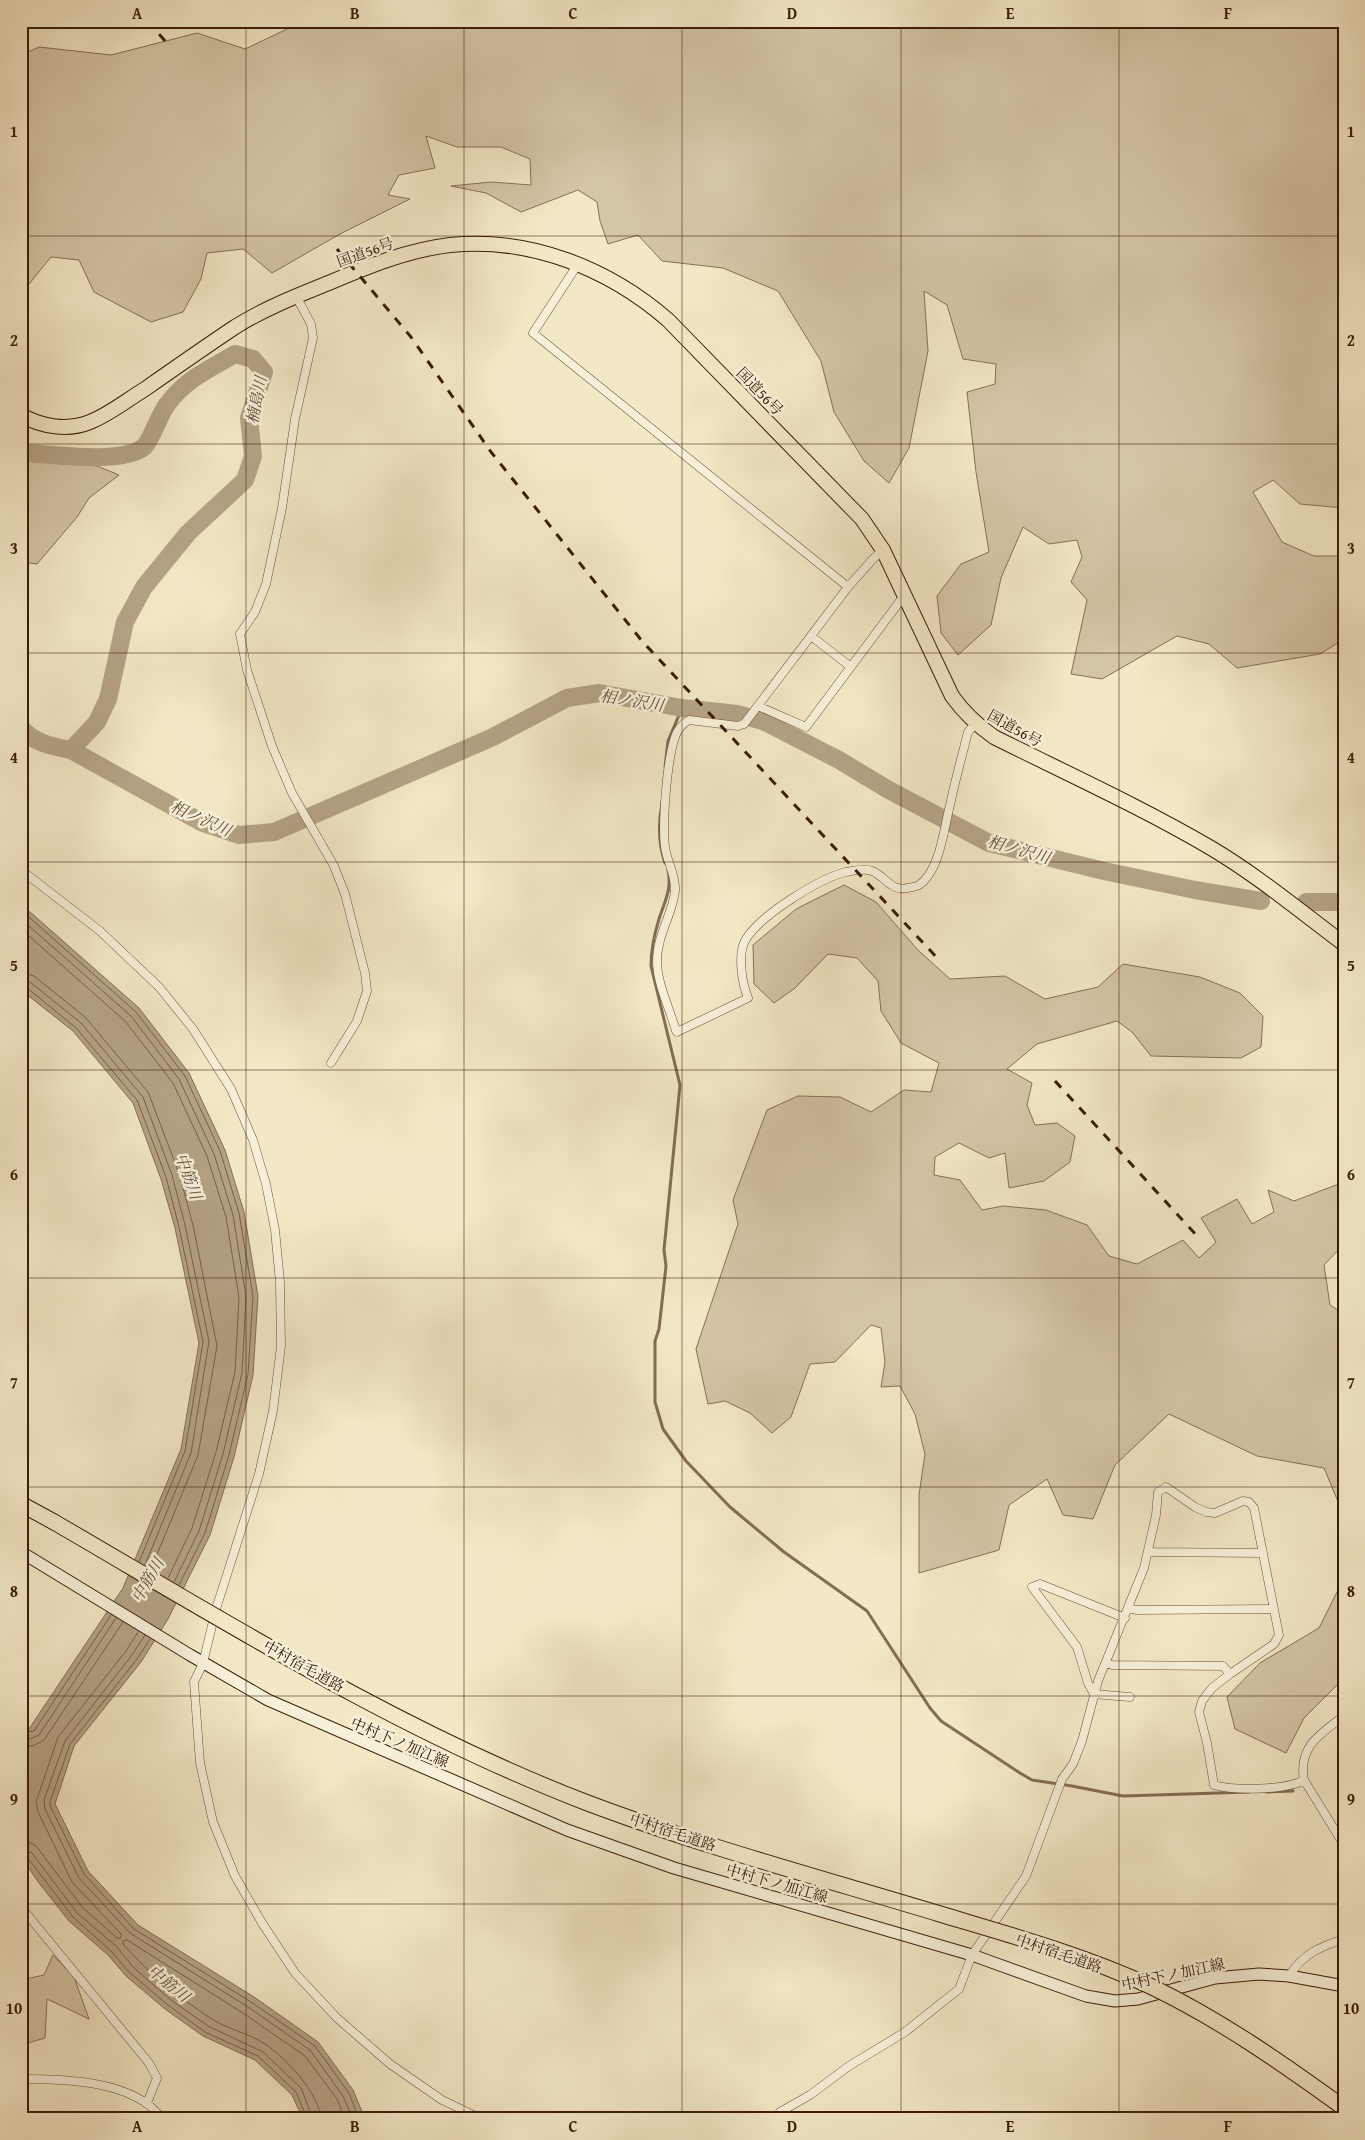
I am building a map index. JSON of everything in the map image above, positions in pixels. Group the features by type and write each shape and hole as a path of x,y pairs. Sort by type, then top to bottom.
{"highway":[{"name":"国道56号","path":"21,414 48,425 62,427 90,422 116,408 237,326 296,296 378,263 415,252 448,245 508,246 546,252 578,264 645,300 668,320 862,519 883,550 952,696 975,724 994,737 1152,816 1211,848 1242,868 1344,944"},
{"name":"中村宿毛道路","path":"21,1504 326,1679 437,1737 511,1772 658,1828 986,1928 1090,1962 1140,1982 1205,2015 1284,2064 1344,2108"}],"main road":[{"name":"中村下ノ加江線","path":"21,1552 203,1663 284,1707 567,1830 674,1868 972,1955 1086,1996 1115,2001 1138,1999 1215,1978 1259,1974 1289,1976 1344,1986"}],"street":[{"path":"578,264 533,333 848,587"},
{"path":"296,296 311,324 313,338 295,419 282,508 266,584 255,612 240,634 248,670 272,746 298,803 334,866 345,894 365,973 367,991 357,1021 331,1063"},
{"path":"883,550 848,587 744,724 738,726 689,720 684,722 675,735 665,808 665,848 673,872 675,892 661,932 657,961 659,977 676,1031 748,998 742,983 742,954 745,940 761,922 786,903 816,885 844,872 864,870 873,871 892,886 903,889 918,886 927,876 938,855 968,732 975,724"},
{"path":"756,708 806,727 900,601 906,599"},
{"path":"811,636 851,667"},
{"path":"21,870 100,931 158,987 193,1029 231,1089 253,1140 266,1184 275,1230 280,1282 282,1346 273,1411 259,1474 216,1609 203,1663 194,1682 200,1763 213,1822 235,1876 262,1923 295,1973 337,2018 390,2064 435,2094 482,2119"},
{"path":"775,2119 780,2112 810,2095 849,2066 905,2032 959,1990 972,1955 1026,1876 1062,1779 1073,1764 1082,1741 1094,1694 1129,1608 1149,1552 1158,1492 1166,1487 1195,1507 1206,1512 1214,1513 1243,1501 1249,1502 1254,1508 1279,1636 1274,1644 1212,1688 1202,1701 1199,1712 1207,1743 1214,1785 1226,1789 1272,1787 1296,1785 1304,1780"},
{"path":"1149,1552 1264,1553"},
{"path":"1094,1694 1088,1682 1077,1647 1032,1587 1040,1584 1125,1618"},
{"path":"1129,1608 1136,1610 1274,1609"},
{"path":"1106,1663 1112,1665 1223,1666 1230,1674"},
{"path":"1094,1694 1130,1697"},
{"path":"1344,1716 1312,1743 1304,1755 1302,1769 1304,1780 1344,1845"},
{"path":"21,1907 149,2063 157,2078 147,2103"},
{"path":"1289,1976 1298,1961 1311,1952 1344,1939"},
{"path":"21,2079 62,2079 99,2085 134,2096 147,2103 162,2119"}],"shaded area":[{"path":"304,21 1344,21 1344,508 1300,504 1273,480 1253,492 1282,542 1314,556 1344,556 1344,639 1320,654 1237,668 1209,644 1177,636 1102,679 1071,674 1087,600 1071,582 1082,557 1077,540 1049,544 1023,527 1001,578 991,625 958,655 941,633 937,596 961,564 989,552 976,472 967,392 995,384 996,364 963,359 947,305 924,291 928,351 909,448 889,483 864,461 834,412 821,361 778,291 723,268 662,261 638,235 608,244 600,221 597,202 578,190 521,212 486,193 451,186 491,182 531,185 530,159 501,147 457,147 426,136 435,168 399,175 388,195 410,199 340,234 272,273 243,249 207,253 201,279 183,312 151,322 94,292 79,260 51,257 21,294 21,55 39,47 111,55 197,33 245,49"},
{"path":"21,460 97,466 119,475 89,498 77,517 37,564 21,562"},
{"path":"844,885 876,902 918,950 950,979 1005,976 1045,999 1098,987 1123,964 1200,977 1240,993 1263,1016 1261,1047 1241,1058 1151,1056 1132,1032 1117,1021 1037,1044 1007,1069 1032,1083 1027,1105 1035,1125 1057,1123 1075,1136 1070,1162 1044,1181 1009,1188 1005,1153 989,1158 959,1143 935,1157 934,1175 960,1180 982,1210 1003,1206 1046,1210 1087,1225 1109,1256 1137,1264 1183,1240 1199,1258 1216,1242 1201,1218 1237,1199 1252,1224 1274,1212 1268,1190 1294,1201 1344,1182 1344,1244 1324,1265 1330,1305 1344,1314 1344,1516 1324,1468 1257,1456 1169,1414 1115,1465 1093,1519 1063,1515 1047,1479 1009,1505 999,1550 919,1573 919,1495 925,1454 915,1414 900,1386 881,1387 885,1362 881,1328 871,1325 835,1362 810,1364 791,1417 772,1433 750,1413 725,1401 708,1404 696,1349 738,1224 733,1200 767,1110 798,1096 840,1097 871,1112 904,1090 931,1092 939,1063 901,1043 881,1011 878,981 857,958 828,954 795,988 774,1003 754,984 753,945 796,909"},
{"path":"1344,1578 1344,1678 1304,1718 1286,1753 1235,1729 1227,1697 1260,1663 1319,1628"},
{"path":"53,1955 74,1977 89,2019 47,1999 45,2038 21,2045 21,1980 44,1975"}],"water":[{"name":"中筋川","path":"21,904 139,1008 189,1073 225,1150 244,1212 258,1296 253,1375 234,1457 210,1535 168,1619 141,1662 74,1746 55,1804 88,1871 138,1925 254,1997 318,2042 353,2090 365,2119 303,2119 292,2095 255,2060 203,2036 165,2009 126,1976 108,1955 69,1921 21,1857 21,1716 29,1729 123,1588 181,1449 199,1343 175,1228 161,1179 133,1103 73,1031 21,990"}],"waterway":[{"name":"楠島川","path":"21,451 88,457 105,457 134,452 147,444 163,410 173,397 189,382 206,371 235,354 253,359 264,372 249,418 253,456 245,480 188,533 144,587 125,622 108,699 97,722 71,750"},
{"name":"相ノ沢川","path":"21,728 37,740 71,750 203,823 239,835 274,832 491,738 567,698 599,693 682,708 737,714 763,721 839,760 887,789 989,843 1104,871 1195,890 1261,901"},
{"path":"665,767 668,741 682,708"},
{"path":"662,803 659,833 665,863"},
{"path":"668,869 668,889 654,937 651,966 680,1085 664,1250 666,1266 659,1329 655,1341 655,1402 663,1429 686,1461 730,1507 784,1552 867,1611 930,1708 941,1721 1020,1773 1032,1780 1123,1796 1250,1792"},
{"name":"相ノ沢川","path":"1306,902 1344,902"},
{"path":"1266,1792 1293,1791"}],"railway":[{"path":"147,21 167,43"},
{"path":"337,249 411,337 491,452 642,641 941,962"},
{"path":"1055,1081 1199,1238"}]}
